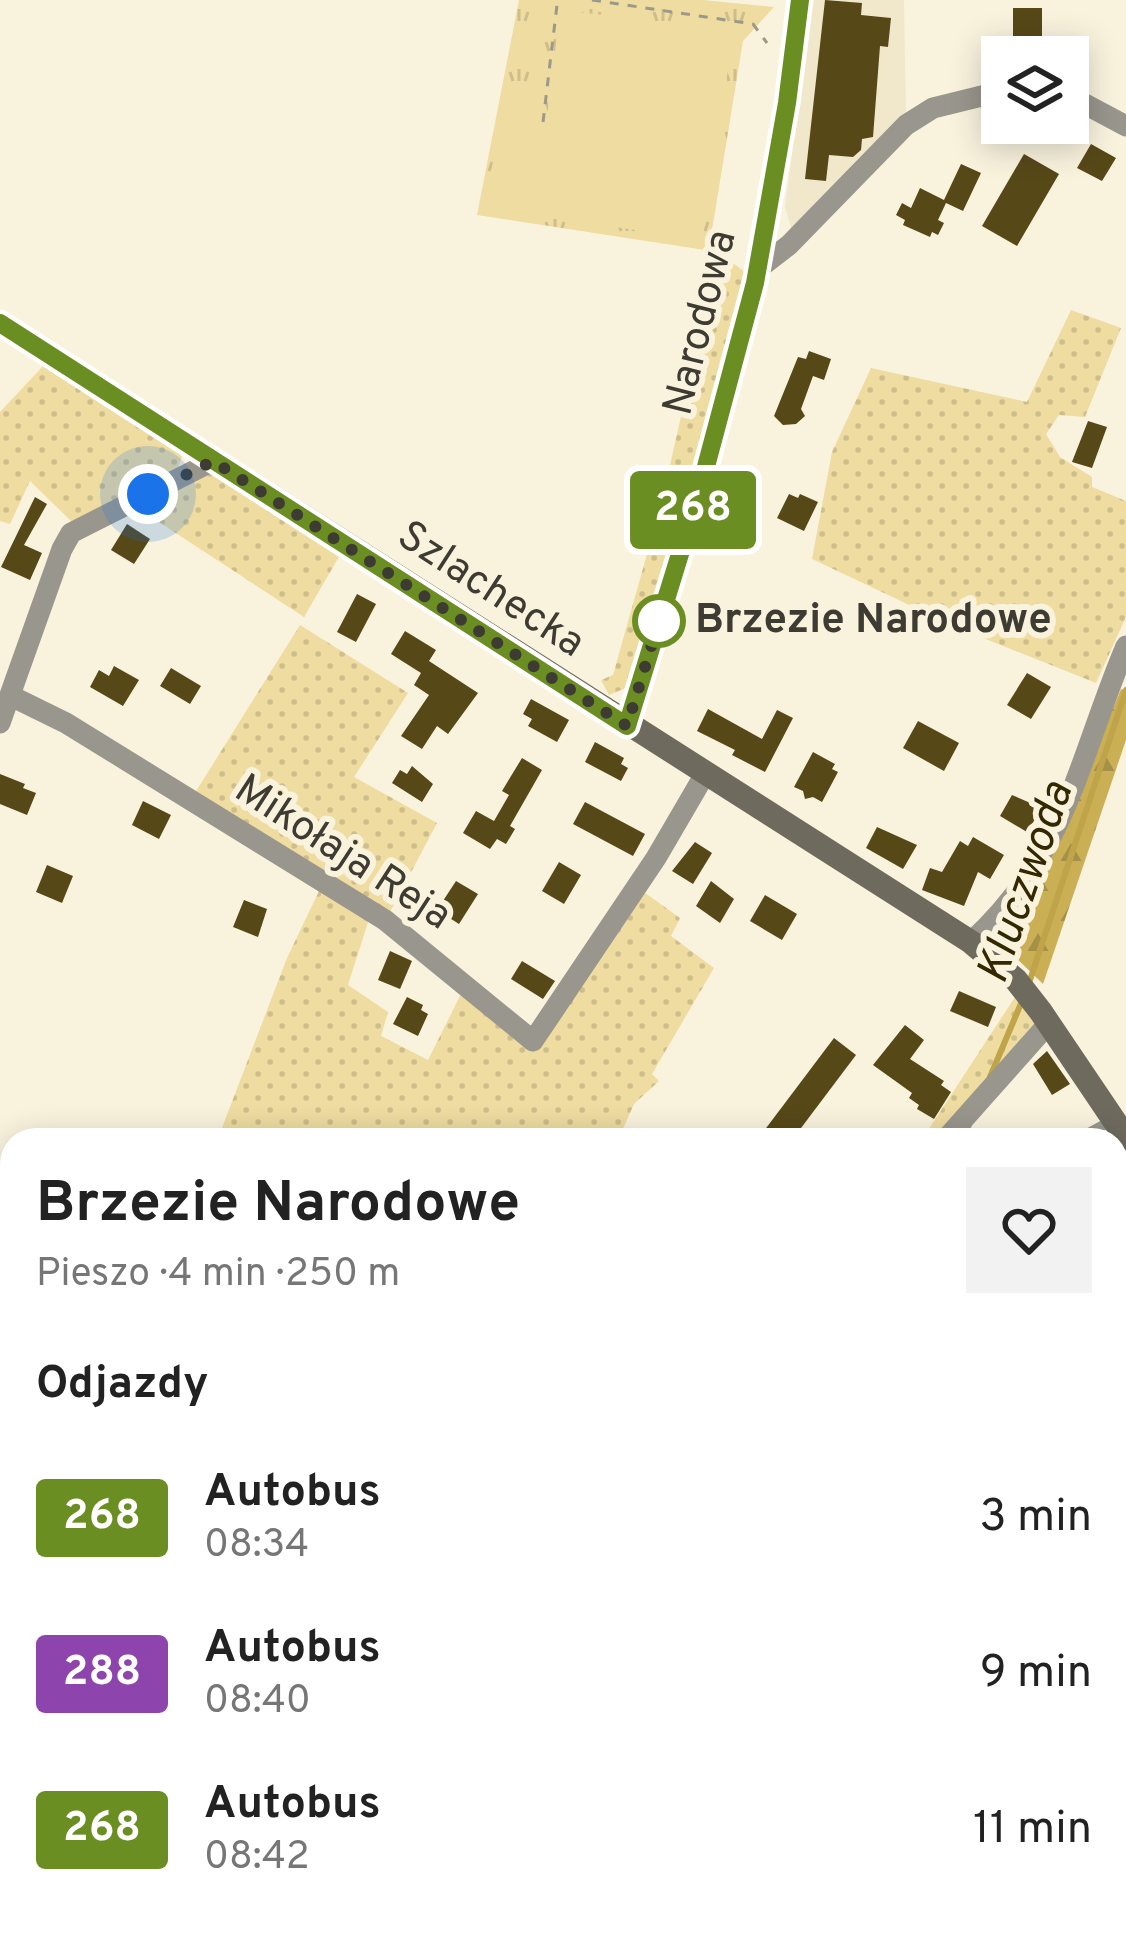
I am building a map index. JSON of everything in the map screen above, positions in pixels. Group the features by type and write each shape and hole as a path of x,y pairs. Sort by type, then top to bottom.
{"street":[{"name":"Narodowa","path":"627,726 705,470 758,268 800,0"},
{"path":"758,268 789,245 905,125 933,108 981,96"},
{"path":"1089,106 1126,126"},
{"name":"Szlachecka","path":"0,323 971,942 1016,980 1119,1128"},
{"path":"0,723 71,533 213,461"},
{"path":"971,942 1004,912 1045,852 1126,646"},
{"name":"Mikołaja Reja","path":"11,696 66,723 385,920 533,1040 656,858 705,774"},
{"path":"955,1128 1045,1017"}],"path":[{"path":"543,122 557,4 562,0"},
{"path":"592,0 753,23 767,43"}],"shaded area":[{"path":"812,0 904,0 906,117 793,234 785,207"}],"green space":[{"path":"519,0 703,0 774,7 743,41 712,230 718,252 477,215"},
{"path":"560,10 734,30 702,240 535,215"},
{"path":"499,116 543,122 532,210 487,205"},
{"path":"718,252 748,274 678,518 659,514"},
{"path":"1071,310 1121,328 1085,417 1059,415 1046,434 1060,457 1092,477 1092,487 1126,501 1126,617 1096,683 958,628 812,559 832,452 871,368 1027,402"},
{"path":"45,364 182,456 177,471 72,522 30,481 10,524 0,521 0,412"},
{"path":"209,471 340,555 304,617 139,509"},
{"path":"656,522 674,528 630,686 609,695 601,680 613,675"},
{"path":"300,625 408,693 354,777 437,823 390,912 193,796"},
{"path":"1121,689 1126,691 1126,740 1043,984 1012,954"},
{"path":"320,889 370,916 348,985 388,1012 381,1036 428,1060 462,992 532,1045 641,890 680,918 671,936 714,968 652,1074 659,1081 634,1104 623,1128 222,1128 287,958"},
{"path":"1015,997 1037,1025 946,1128 930,1128"}],"building":[{"path":"825,0 862,3 861,15 891,18 888,47 880,46 873,137 862,139 861,150 853,157 829,155 826,181 805,179"},
{"path":"1013,8 1042,8 1042,36 1013,36"},
{"path":"1091,144 1116,158 1102,181 1077,168"},
{"path":"1024,154 1059,174 1017,246 982,226"},
{"path":"961,164 981,173 963,211 946,203 938,220 944,223 938,235 932,232 930,237 903,225 905,220 896,215 902,203 911,208 920,188 944,200"},
{"path":"809,351 831,359 824,380 813,376 801,409 805,416 796,424 783,425 774,416 798,357 806,359"},
{"path":"1088,421 1107,427 1092,468 1072,462"},
{"path":"789,494 818,502 804,531 777,518"},
{"path":"35,497 47,504 24,545 42,553 30,580 1,567"},
{"path":"127,524 150,539 134,564 111,550"},
{"path":"357,594 376,604 356,642 337,632"},
{"path":"405,631 436,650 429,661 478,693 448,734 437,726 422,749 401,736 429,695 414,685 421,673 391,654"},
{"path":"114,666 139,680 123,706 90,687 99,670 109,676"},
{"path":"171,668 201,686 190,704 160,686"},
{"path":"1027,673 1051,687 1031,719 1007,705"},
{"path":"531,699 569,720 557,742 528,726 532,719 523,714"},
{"path":"708,709 762,739 777,710 793,718 765,772 697,731"},
{"path":"918,721 959,743 944,771 903,748"},
{"path":"595,742 624,758 621,764 628,768 621,781 585,762"},
{"path":"813,752 835,764 832,769 838,772 822,802 805,799 803,791 794,787"},
{"path":"522,758 542,770 510,826 515,829 506,844 497,839 490,849 463,833 476,811 494,821 509,795 502,791"},
{"path":"412,766 433,784 422,802 392,783 400,770 407,774"},
{"path":"0,774 36,793 27,815 0,804"},
{"path":"1012,795 1042,808 1027,832 1000,816"},
{"path":"143,801 171,815 159,839 132,825"},
{"path":"585,802 645,834 633,856 573,824"},
{"path":"877,827 917,845 903,869 866,848"},
{"path":"973,837 1004,855 990,879 978,872 964,906 922,890 930,868 942,872 960,841 968,846"},
{"path":"695,842 712,853 693,884 672,871"},
{"path":"559,862 581,875 564,904 542,891"},
{"path":"47,865 73,876 62,903 36,892"},
{"path":"456,881 478,894 459,924 437,910"},
{"path":"711,881 734,899 720,923 696,906"},
{"path":"765,895 797,914 782,940 750,921"},
{"path":"244,900 267,909 258,937 233,927"},
{"path":"390,951 412,961 400,989 378,980"},
{"path":"522,961 555,981 543,999 511,979"},
{"path":"959,991 996,1007 988,1027 950,1011"},
{"path":"407,997 423,1005 421,1010 428,1014 418,1036 393,1024"},
{"path":"905,1025 924,1040 910,1059 944,1081 941,1085 951,1092 934,1119 917,1109 919,1105 909,1098 912,1093 873,1065"},
{"path":"834,1038 856,1055 801,1128 766,1128"},
{"path":"1047,1051 1070,1084 1052,1095 1033,1064"}],"waterway":[{"name":"Kluczwoda","path":"1029,983 1126,690"},
{"name":"Kluczwoda","path":"990,1077 1022,1001"}],"bus line":[{"name":"268","path":"0,323 627,726 700,489 755,283 800,0"}],"place":[{"name":"Brzezie Narodowe","path":"659,621"}],"route":[{"path":"148,494 213,461 627,726 659,621"}]}
